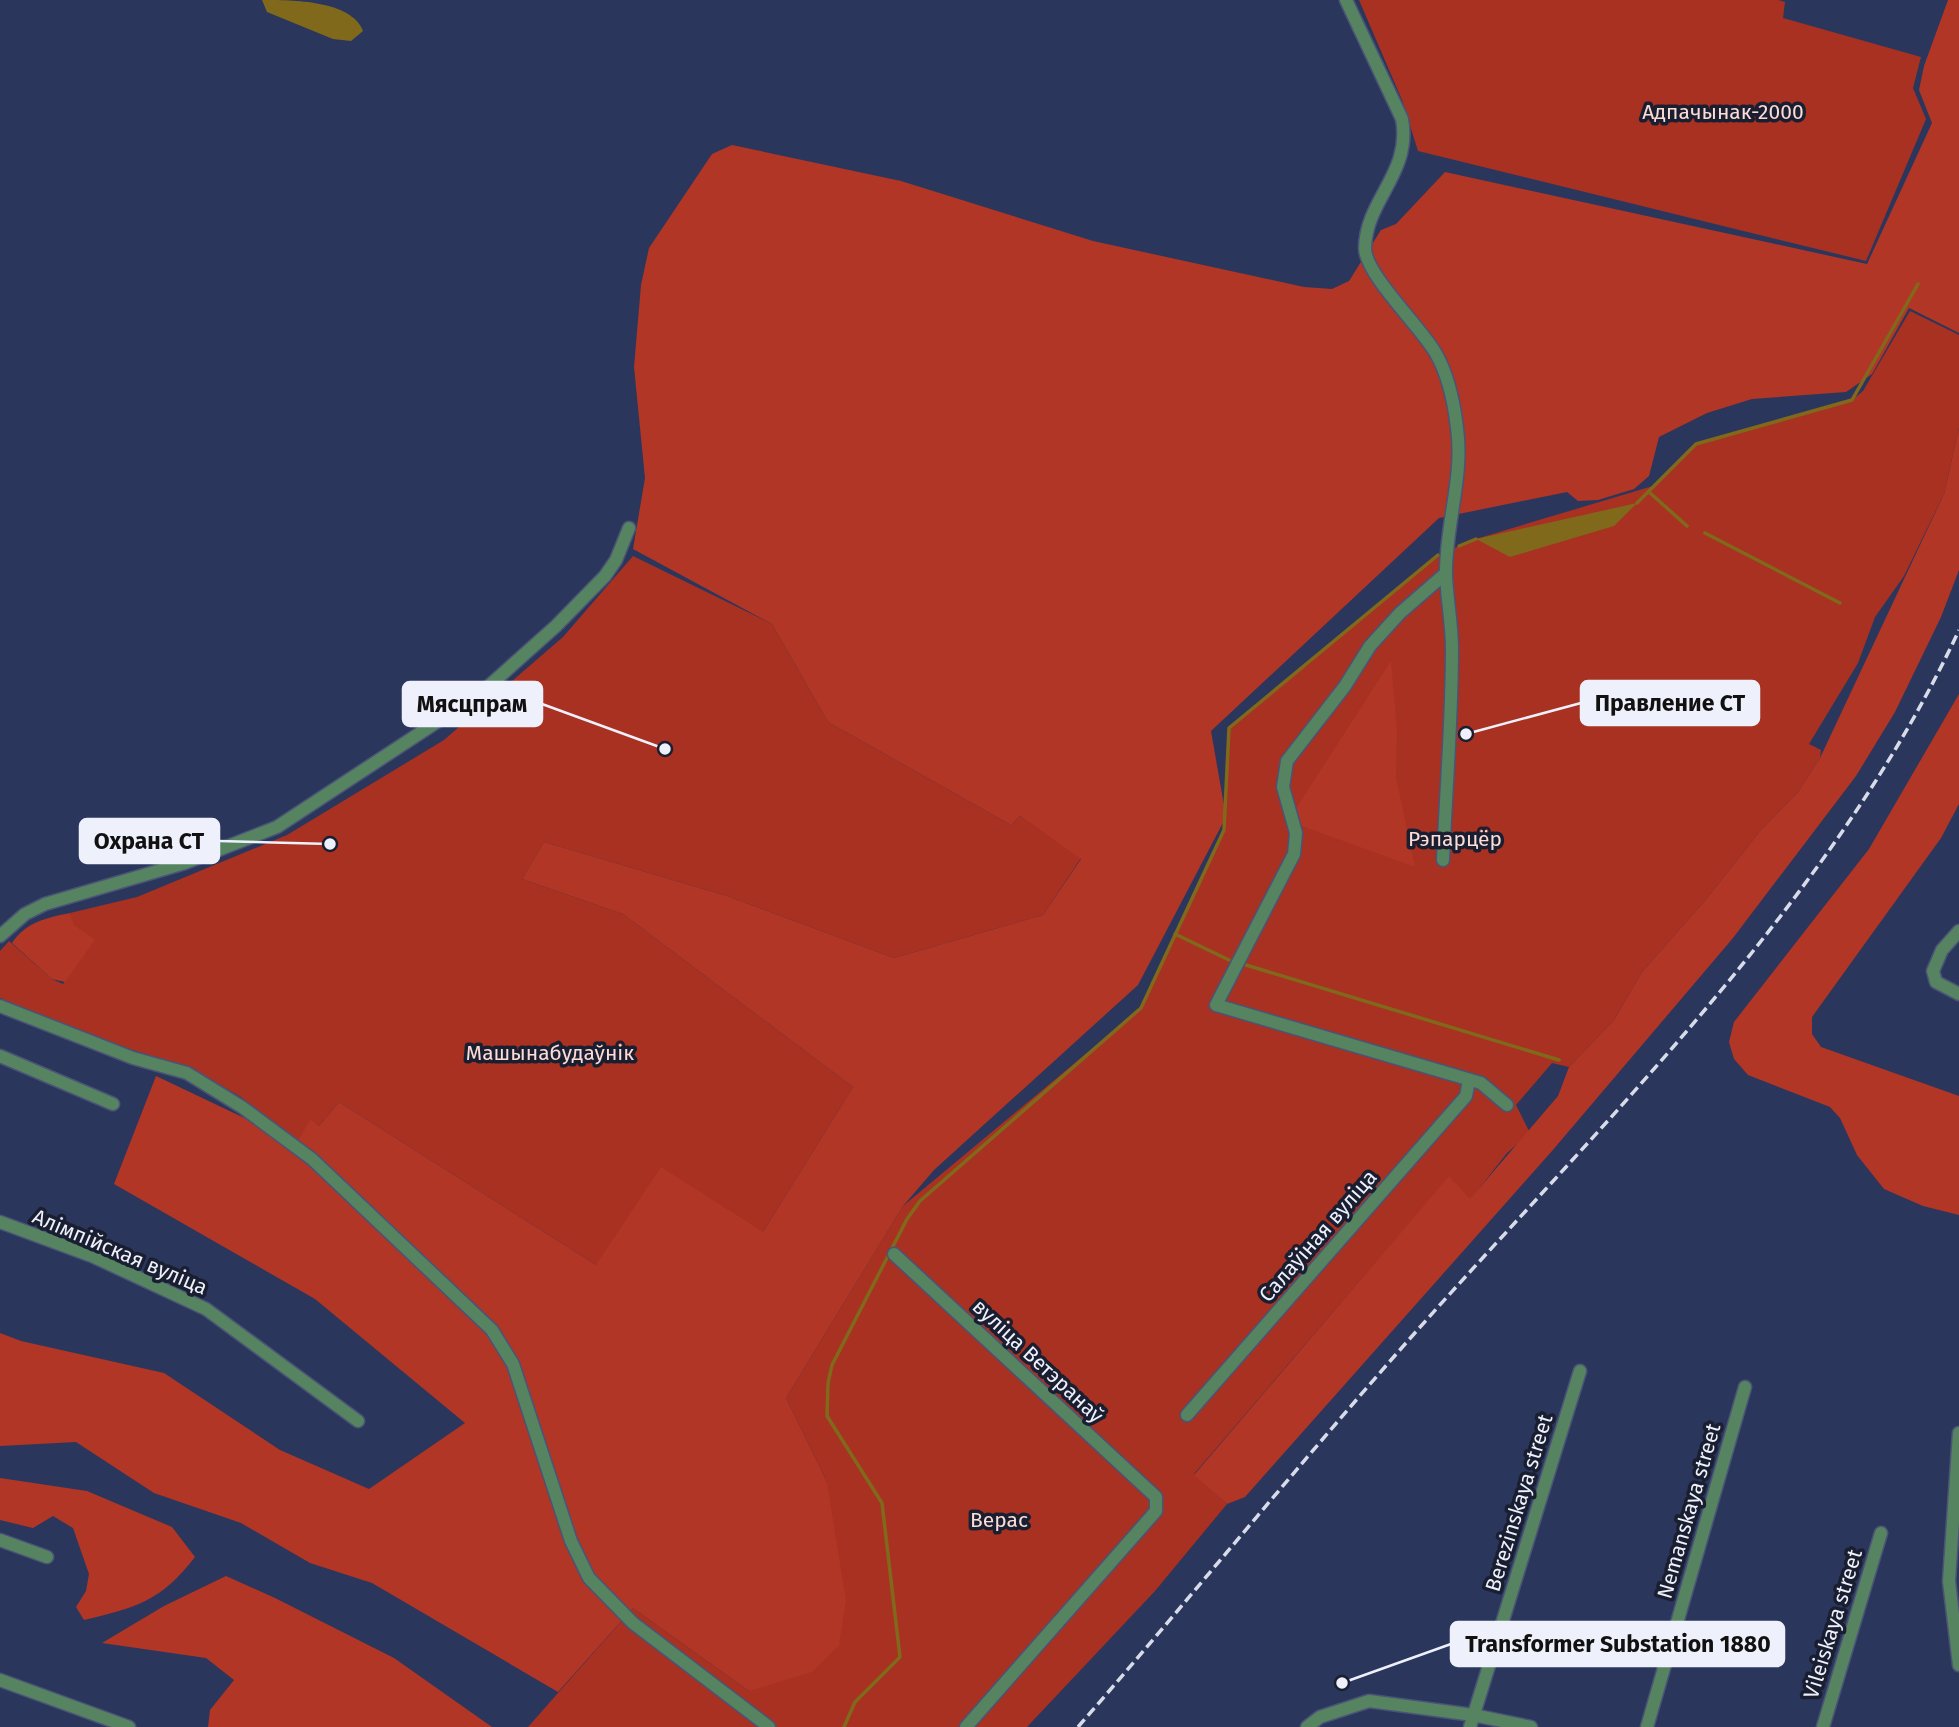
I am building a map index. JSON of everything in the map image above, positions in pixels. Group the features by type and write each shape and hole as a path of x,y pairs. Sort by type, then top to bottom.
{"street":[{"path":"1346,0 1402,120 1405,136 1401,159 1371,217 1365,249 1368,267 1403,307 1436,353 1448,383 1458,430 1457,479 1446,573 1452,648 1443,860"},
{"path":"0,936 25,914 45,904 185,863 277,827 319,800 481,693 556,626 606,576 616,560 629,528"},
{"path":"1446,573 1400,612 1370,646 1345,686 1287,761 1283,787 1296,833 1294,854 1216,1005 1469,1080 1488,1087 1507,1105"},
{"path":"1959,931 1942,950 1933,971 1936,982 1959,994"},
{"path":"0,1006 133,1058 187,1073 242,1107 312,1159 492,1330 513,1364 571,1541 589,1578 633,1623 769,1727"},
{"path":"0,1056 113,1104"},
{"name":"Салаўіная вуліца","path":"1187,1415 1466,1097 1469,1080"},
{"name":"Алімпійская вуліца","path":"0,1222 92,1256 206,1309 358,1421"},
{"name":"вуліца Ветэранаў","path":"894,1254 1156,1497 1156,1511 966,1727"},
{"name":"Berezinskaya street","path":"1471,1721 1580,1371"},
{"name":"Nemanskaya street","path":"1647,1727 1745,1387"},
{"path":"1959,1433 1949,1581 1959,1665"},
{"name":"Vileiskaya street","path":"1823,1727 1881,1533"},
{"path":"0,1540 47,1557"},
{"path":"0,1679 129,1727"},
{"path":"1307,1727 1320,1717 1369,1701 1471,1721 1531,1727"}],"green space":[{"name":"Адпачынак-2000","path":"1359,0 1778,0 1785,2 1783,18 1921,57 1913,88 1926,119 1866,261 1418,151 1402,100"},
{"name":"Рэпарцёр","path":"1910,311 1959,335 1959,428 1944,494 1904,576 1875,617 1858,663 1809,744 1821,750 1820,758 1798,792 1760,831 1708,897 1642,972 1614,1020 1569,1067 1552,1063 1516,1105 1530,1133 1507,1153 1470,1200 1449,1177 1194,1474 1227,1504 1155,1591 1027,1727 528,1727 633,1608 749,1691 827,1482 786,1398 903,1206 1141,1008 1224,830 1229,728 1438,555 1476,539 1656,485 1696,444 1852,400 1863,391"},
{"name":"Машынабудаўнік","path":"633,556 772,624 828,722 1011,825 1020,816 1081,858 1043,915 894,958 727,896 544,842 522,879 623,914 853,1087 763,1232 596,1265 339,1102 319,1126 310,1120 297,1144 241,1097 192,1069 92,1037 0,998 0,951 9,941 52,979 63,984 94,940 73,925 70,913 137,897 287,835 444,740 563,637"}],"shaded area":[{"path":"262,0 289,0 334,8 346,13 363,31 351,41 333,39 267,12"},
{"path":"1948,0 1959,0 1959,333 1909,308 1872,374 1846,392 1752,399 1707,413 1659,437 1649,476 1634,489 1598,500 1578,501 1567,492 1439,518 1211,731 1226,817 1138,985 934,1170 903,1206 786,1398 827,1482 846,1601 839,1645 812,1672 749,1691 633,1608 558,1692 372,1583 310,1563 241,1523 154,1493 76,1442 0,1446 0,1333 21,1341 164,1373 280,1450 369,1489 465,1423 315,1299 114,1184 156,1076 297,1143 310,1119 319,1126 339,1102 596,1265 661,1167 763,1232 853,1087 623,914 522,879 544,842 727,896 894,958 1043,915 1081,859 1020,816 1011,825 828,722 772,624 633,549 645,478 634,367 641,285 649,248 712,154 732,145 901,181 1093,241 1304,287 1332,289 1349,281 1381,230 1396,224 1445,172 1867,264 1932,123 1919,90 1924,66"},
{"path":"1959,428 1959,570 1941,617 1895,712 1856,776 1733,938 1552,1151 1245,1497 1227,1504 1194,1475 1449,1176 1470,1199 1558,1096 1569,1067 1614,1020 1642,972 1708,897 1760,831 1798,792 1820,758 1944,494"},
{"path":"1637,503 1614,526 1510,557 1476,539"},
{"path":"1391,661 1397,729 1396,777 1415,867 1288,821"},
{"path":"1959,694 1959,804 1941,838 1812,1017 1812,1034 1821,1047 1959,1096 1959,1215 1923,1206 1884,1189 1857,1155 1840,1118 1830,1107 1748,1075 1734,1059 1729,1042 1734,1022 1869,849"},
{"path":"70,913 74,925 95,940 65,982 52,979 12,943 30,926"},
{"path":"0,1478 87,1491 172,1527 195,1557 170,1584 146,1600 119,1611 84,1620 76,1607 86,1591 89,1574 73,1528 53,1516 33,1528 0,1520"},
{"path":"226,1576 394,1658 492,1727 208,1727 210,1710 234,1680 206,1658 102,1643 164,1606"}],"waterway":[{"path":"1637,503 1696,444 1852,400 1918,284"},
{"path":"1649,492 1687,526"},
{"path":"1705,533 1840,603"},
{"path":"1459,546 1476,539"},
{"path":"844,1727 855,1702 900,1657 882,1503 827,1416 828,1383 832,1365 907,1219 920,1201 1141,1008 1224,830 1229,728 1438,555"},
{"path":"1175,934 1229,960"},
{"path":"1246,965 1559,1060"}],"railway":[{"path":"1078,1727 1392,1359 1582,1150 1724,987 1791,902 1854,815 1910,724 1959,630"}],"place":[{"name":"Правление СТ","path":"1466,734"},
{"name":"Мясцпрам","path":"665,749"},
{"name":"Охрана СТ","path":"330,844"},
{"name":"Transformer Substation 1880","path":"1342,1683"}],"park label":[{"name":"Верас","path":"999,1520"}]}
